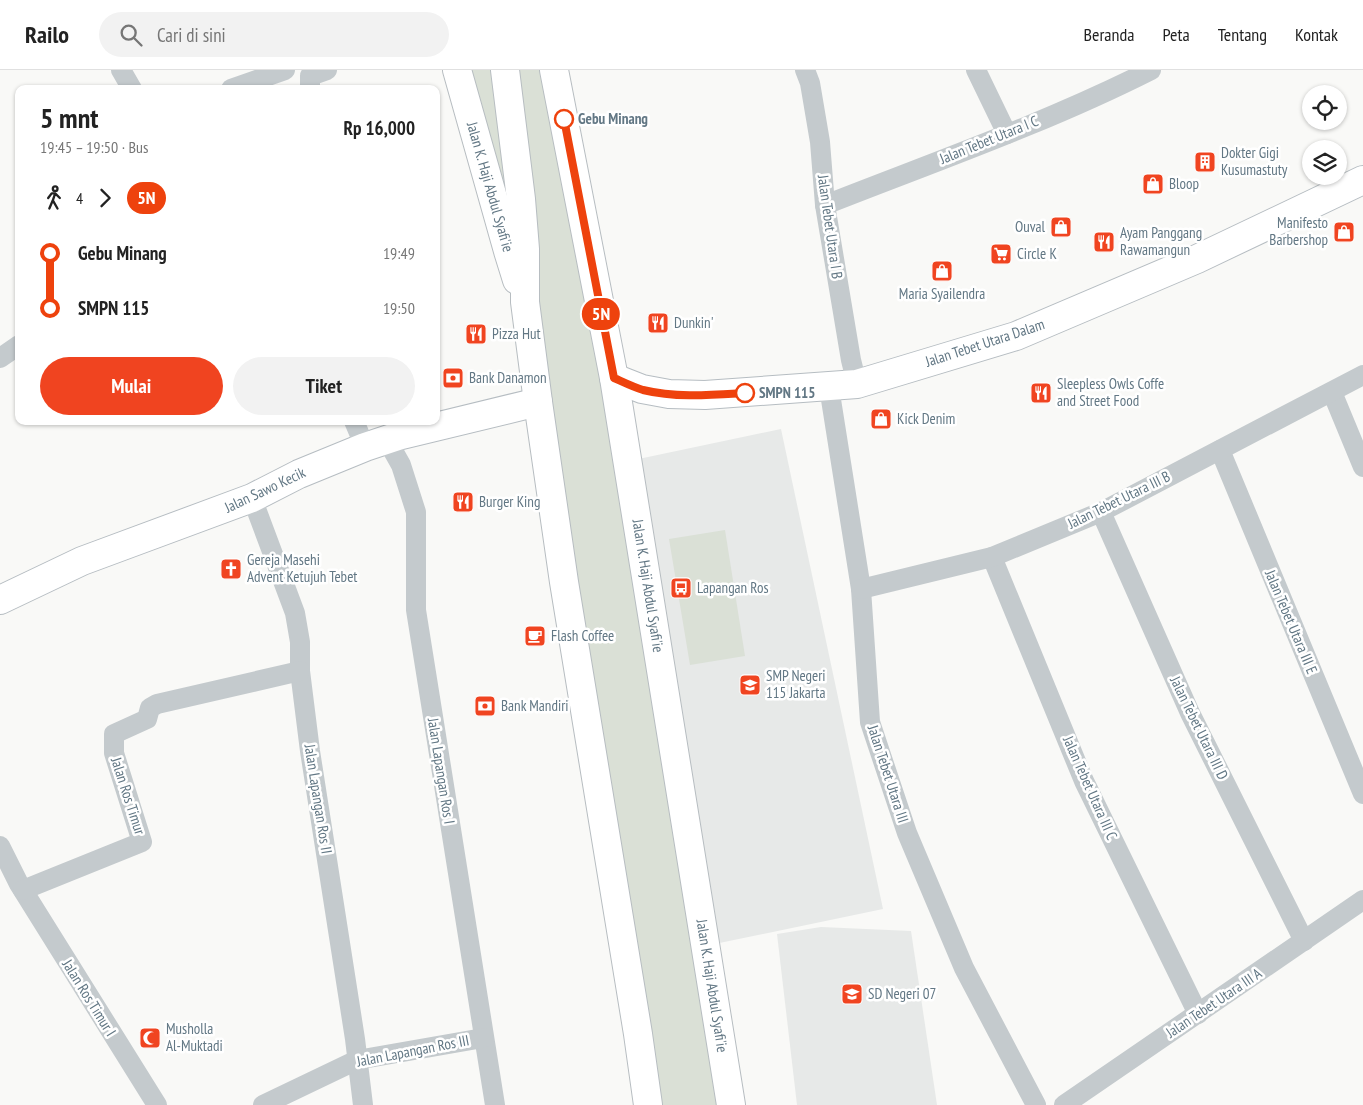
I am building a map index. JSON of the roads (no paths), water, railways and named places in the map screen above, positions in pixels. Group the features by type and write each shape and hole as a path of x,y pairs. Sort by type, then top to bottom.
{"main road":[{"name":"Jalan K. Haji Abdul Syafi'ie","path":"457,70 508,251 526,302"},
{"name":"Jalan K. Haji Abdul Syafi'ie","path":"505,70 521,199 525,249 526,302 538,402 564,582 648,1105"},
{"name":"Jalan K. Haji Abdul Syafi'ie","path":"554,70 614,378 730,1105"},
{"name":"Jalan Tebet Utara Dalam","path":"614,378 642,389 669,394 705,395 857,384 1016,336 1197,259 1363,180"},
{"name":"Jalan Sawo Kecik","path":"0,600 82,561 252,498 300,474 376,443 538,402"}],"street":[{"path":"120,70 129,85"},
{"path":"242,85 285,70"},
{"path":"310,85 310,76 327,70"},
{"name":"Jalan Tebet Utara I B","path":"806,70 820,142 824,204 851,360 857,384"},
{"path":"976,70 1007,134"},
{"name":"Jalan Tebet Utara I C","path":"824,204 1007,134 1117,78 1151,70"},
{"path":"0,358 15,348"},
{"name":"Jalan Tebet Utara III B","path":"861,589 992,557 1101,512 1363,375"},
{"name":"Jalan Tebet Utara III","path":"829,387 861,589 870,722 907,833 964,968 1036,1105"},
{"path":"1332,392 1363,467"},
{"name":"Jalan Lapangan Ros I","path":"358,425 401,465 416,512 416,610 495,1105"},
{"name":"Jalan Tebet Utara III E","path":"1220,450 1363,794"},
{"name":"Jalan Lapangan Ros II","path":"252,498 294,613 300,642 300,671 310,751 355,1039 363,1105"},
{"name":"Jalan Tebet Utara III D","path":"1101,512 1190,713 1304,941"},
{"name":"Jalan Tebet Utara III C","path":"992,557 1084,781 1198,1014"},
{"name":"Jalan Ros Timur","path":"23,890 142,842 114,754 114,734 147,719 150,708 157,704 300,671"},
{"name":"Jalan Ros Timur I","path":"0,846 23,890 156,1105"},
{"name":"Jalan Tebet Utara III A","path":"1064,1105 1363,900"},
{"name":"Jalan Lapangan Ros III","path":"263,1105 357,1060 483,1038"}],"place":[{"name":"Gebu Minang","path":"564,119"},
{"name":"Dokter Gigi Kusumastuty","path":"1205,162"},
{"name":"Bloop","path":"1153,184"},
{"name":"Ouval","path":"1061,227"},
{"name":"Manifesto Barbershop","path":"1344,232"},
{"name":"Ayam Panggang Rawamangun","path":"1104,242"},
{"name":"Circle K","path":"1001,254"},
{"name":"Maria Syailendra","path":"942,271"},
{"name":"Dunkin'","path":"658,323"},
{"name":"Pizza Hut","path":"476,334"},
{"name":"Bank Danamon","path":"453,378"},
{"name":"SMPN 115","path":"745,393"},
{"name":"Sleepless Owls Coffe and Street Food","path":"1041,393"},
{"name":"Kick Denim","path":"881,419"},
{"name":"Burger King","path":"463,502"},
{"name":"Gereja Masehi Advent Ketujuh Tebet","path":"231,569"},
{"name":"Lapangan Ros","path":"681,588"},
{"name":"Flash Coffee","path":"535,636"},
{"name":"SMP Negeri 115 Jakarta","path":"750,685"},
{"name":"Bank Mandiri","path":"485,706"},
{"name":"SD Negeri 07","path":"852,994"},
{"name":"Musholla Al-Muktadi","path":"150,1038"}]}
